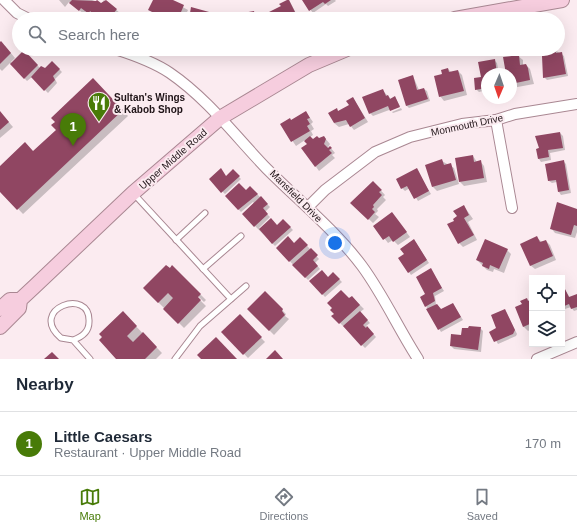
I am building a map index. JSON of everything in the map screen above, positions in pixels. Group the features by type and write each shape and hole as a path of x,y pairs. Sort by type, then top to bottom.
{"street":[{"path":"4,0 16,12"},
{"path":"494,12 562,0"},
{"name":"Mansfield Drive","path":"136,56 148,60 170,73 189,88 220,118 267,169 308,207 350,251 383,295 394,319 418,359"},
{"name":"Upper Middle Road","path":"0,327 19,308 20,300 133,193 220,118 309,65 330,56"},
{"name":"Monmouth Drive","path":"308,207 330,186 375,152 410,137 462,124 496,120 515,114 577,104"},
{"path":"496,120 512,208"},
{"name":"Upper Middle Road","path":"0,309 10,300 20,300"},
{"path":"537,359 577,342"}],"lane":[{"path":"133,193 231,300"},
{"path":"176,240 205,213"},
{"path":"203,269 241,236"},
{"path":"175,359 200,326 246,286"},
{"path":"73,340 85,334 89,322 88,315 81,306 68,303 62,305 55,311 52,323 56,333 61,338 73,340 90,359"}],"building":[{"path":"72,0 97,0 101,3 106,0 117,9 115,12 86,12 81,8 79,11 69,3"},
{"path":"153,0 173,0 184,5 181,12 152,12 148,10"},
{"path":"289,0 295,12 269,12 281,6 279,4"},
{"path":"302,0 331,0 325,4 323,2 309,11"},
{"path":"191,7 209,12 190,12"},
{"path":"1,41 11,53 0,64 0,42"},
{"path":"18,56 30,56 38,65 24,79 10,64"},
{"path":"519,56 520,65 526,64 528,68 530,80 517,83 517,68 505,68 503,57"},
{"path":"542,56 563,56 566,74 543,78"},
{"path":"495,59 496,68 481,68 481,77 478,62"},
{"path":"52,61 60,69 53,76 55,80 44,91 31,77 41,66 45,68"},
{"path":"448,68 449,72 458,70 464,91 439,97 434,76 442,74 441,70"},
{"path":"413,75 417,90 424,88 428,99 406,106 398,80"},
{"path":"481,77 481,89 475,90 474,78"},
{"path":"93,78 123,110 17,210 0,192 0,166 25,142 33,151 56,130 51,125 55,122 51,118"},
{"path":"383,89 386,96 388,95 390,99 395,96 400,107 390,111 388,106 369,114 362,97"},
{"path":"353,97 365,118 350,127 346,120 334,123 328,113 337,108 338,111 349,105 346,101"},
{"path":"0,111 9,122 0,130"},
{"path":"306,111 310,118 307,119 310,124 307,126 310,131 291,142 280,124 290,118 291,120"},
{"path":"560,132 563,148 548,150 549,157 538,159 536,149 539,148 535,136"},
{"path":"310,136 313,139 317,136 319,138 324,136 326,139 324,144 328,148 330,146 332,148 329,150 332,153 315,167 301,148 307,144 304,141"},
{"path":"473,155 474,162 481,160 484,178 459,182 455,158"},
{"path":"442,159 444,165 451,163 456,180 432,187 425,165"},
{"path":"564,160 569,190 558,192 556,180 548,181 545,164"},
{"path":"221,168 226,176 233,169 240,176 221,193 209,179"},
{"path":"417,168 429,191 414,199 407,186 401,189 396,179"},
{"path":"373,181 382,190 379,192 382,195 373,205 374,207 372,209 375,212 368,220 350,203"},
{"path":"239,183 246,190 250,186 258,194 238,210 225,196"},
{"path":"261,196 268,204 263,208 268,214 254,227 242,214"},
{"path":"557,202 577,209 577,226 574,225 571,235 550,229"},
{"path":"464,205 469,215 464,218 474,235 458,244 447,224 454,221 453,219 457,216 453,211"},
{"path":"392,212 407,232 393,242 389,236 383,240 373,226"},
{"path":"271,218 277,225 283,219 291,227 272,244 259,229"},
{"path":"288,236 294,243 300,237 308,245 289,262 276,248"},
{"path":"537,236 540,242 546,240 553,256 530,266 520,244"},
{"path":"414,239 427,260 408,273 398,258 404,254 400,249"},
{"path":"485,239 508,249 499,269 490,265 489,269 482,266 483,263 476,260"},
{"path":"311,248 318,255 313,260 318,266 305,278 292,265"},
{"path":"166,265 170,268 172,265 201,294 198,297 201,300 178,324 163,309 173,298 168,293 158,303 143,288"},
{"path":"431,268 442,288 433,293 435,301 425,307 420,297 425,294 416,277"},
{"path":"322,270 328,277 333,272 340,279 322,295 309,281"},
{"path":"565,289 569,297 577,294 577,307 571,309 569,304 565,306"},
{"path":"341,290 349,298 352,296 360,305 339,324 331,316 334,314 330,310 332,308 327,303"},
{"path":"265,291 283,309 282,311 285,315 269,331 247,309"},
{"path":"527,298 529,300 529,324 523,327 515,307 522,304 520,301"},
{"path":"453,303 461,317 438,330 426,309 437,304 441,309"},
{"path":"505,309 515,330 513,334 494,342 489,332 496,328 491,315"},
{"path":"123,311 137,326 127,336 133,342 143,332 157,347 145,359 116,359 99,340 102,337 99,334"},
{"path":"360,311 368,320 363,325 366,328 367,326 374,334 361,346 343,326"},
{"path":"240,314 262,337 243,355 221,332"},
{"path":"469,326 481,327 478,350 450,346 451,334 461,335 462,328 468,328"},
{"path":"216,337 237,359 201,359 197,355"},
{"path":"275,350 283,359 266,359"},
{"path":"52,352 59,359 44,359"}],"place":[{"name":"Sultan's Wings & Kabob Shop","path":"99,122"},
{"name":"Little Caesars","path":"73,146"}]}
